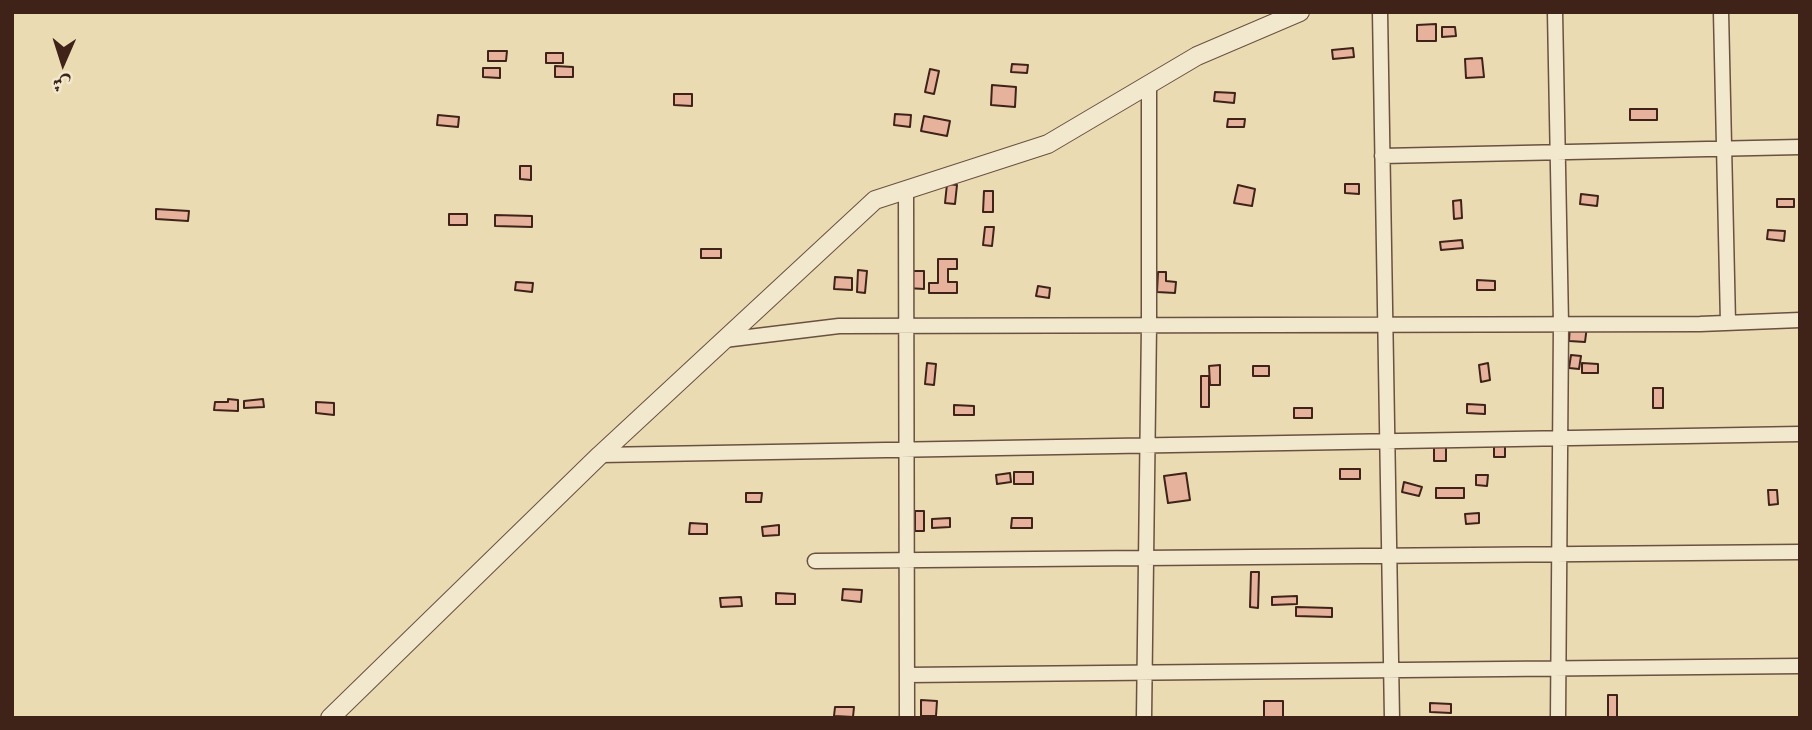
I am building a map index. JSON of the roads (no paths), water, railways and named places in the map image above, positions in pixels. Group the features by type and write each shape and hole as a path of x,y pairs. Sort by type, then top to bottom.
{"street":[{"path":"330,718 600,455 874,200 1048,144 1197,56 1300,12"},
{"path":"1380,12 1392,718"},
{"path":"1555,12 1561,324 1558,718"},
{"path":"1721,12 1728,323"},
{"path":"1144,718 1149,84"},
{"path":"1382,156 1800,147"},
{"path":"906,190 907,718"},
{"path":"724,340 839,326 1728,323 1800,320"},
{"path":"600,455 1800,434"},
{"path":"816,561 1800,552"},
{"path":"907,675 1800,666"}]}
